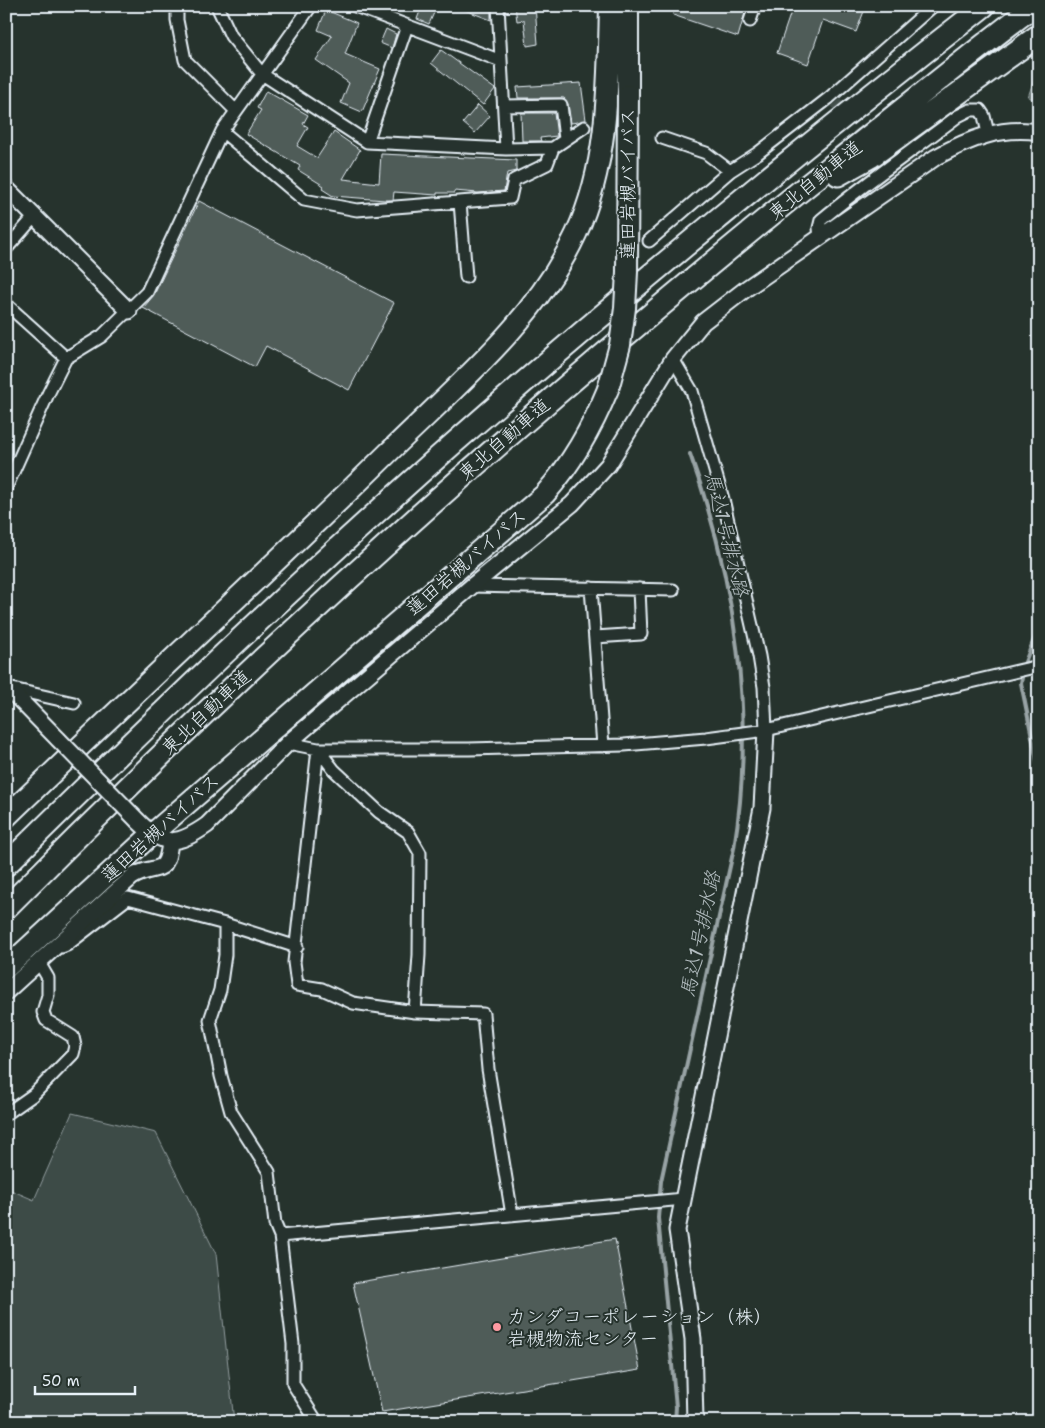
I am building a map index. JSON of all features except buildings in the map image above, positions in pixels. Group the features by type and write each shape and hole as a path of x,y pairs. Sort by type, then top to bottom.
{"highway":[{"name":"蓮田岩槻バイパス","path":"6,817 357,483 492,351 536,300 565,255 588,204 604,131 610,6"},
{"name":"蓮田岩槻バイパス","path":"6,968 145,827 545,494 564,472 595,422 608,389 620,345 626,299 628,6"},
{"name":"東北自動車道","path":"6,865 203,673 453,444 756,187 984,6"},
{"name":"東北自動車道","path":"6,908 128,785 389,541 582,371 782,206 1034,6"},
{"path":"782,206 872,156 1039,35"}],"street":[{"path":"177,6 177,20 185,60 236,110"},
{"path":"216,6 231,36 262,74 367,142 506,150 553,148 584,127"},
{"path":"6,488 66,358 102,336 147,292 222,130 311,6"},
{"path":"355,6 501,61"},
{"path":"498,6 506,150"},
{"path":"750,21 755,6"},
{"path":"649,241 730,171 832,101 933,6"},
{"path":"367,142 407,26"},
{"path":"504,106 561,105 565,140"},
{"path":"820,238 819,228 821,220 861,186 890,168 958,116 970,110 980,110 984,116 988,133"},
{"path":"222,130 304,200 357,210 510,198 514,180 547,164 553,148"},
{"path":"6,688 160,840 170,842 188,837 207,825 288,743 472,586 572,504 608,465 673,359 703,322 748,288 936,157 964,142 988,133 1004,131 1039,132"},
{"path":"662,138 706,153 730,171"},
{"path":"6,188 129,311"},
{"path":"460,202 466,277"},
{"path":"6,249 34,217"},
{"path":"6,304 66,358"},
{"path":"673,359 692,391 723,499 759,656 764,687 766,730 762,808 677,1230 693,1339 694,1422"},
{"path":"472,586 673,590"},
{"path":"591,588 603,746"},
{"path":"595,637 641,634 639,589"},
{"path":"288,743 318,749 469,750 603,746 766,730 1039,666"},
{"path":"6,688 74,703"},
{"path":"318,749 294,962 297,985 322,989 353,1002 415,1012 482,1014 488,1068 512,1215"},
{"path":"318,749 334,770 379,812 408,832 420,853 419,955 415,1012"},
{"path":"6,992 132,877 141,872 165,865 168,860 170,842"},
{"path":"51,950 67,945 128,898 225,924 297,947"},
{"path":"225,924 220,990 210,1020 231,1112 269,1172 276,1224 280,1236 292,1344 293,1384 318,1422"},
{"path":"6,1114 33,1095 73,1054 75,1046 73,1037 46,1020 43,1012 48,995 48,978 38,962"},
{"path":"280,1236 684,1199"}],"shaded area":[{"path":"1039,67 1039,101 1028,97"},
{"path":"72,1113 156,1133 216,1254 234,1422 6,1422 6,1188 34,1200"}],"waterway":[{"name":"馬込1号排水路","path":"675,1422 676,1407 658,1218 661,1181 734,848 740,799 743,749 742,698 737,648 729,599 719,549 706,501 690,454"},
{"path":"1039,627 1025,662 1021,683 1039,771"}],"tunnel":[{"path":"836,103 890,168"}],"place":[{"name":"カンダコーポレーション（株） 岩槻物流センター","path":"497,1327"}]}
